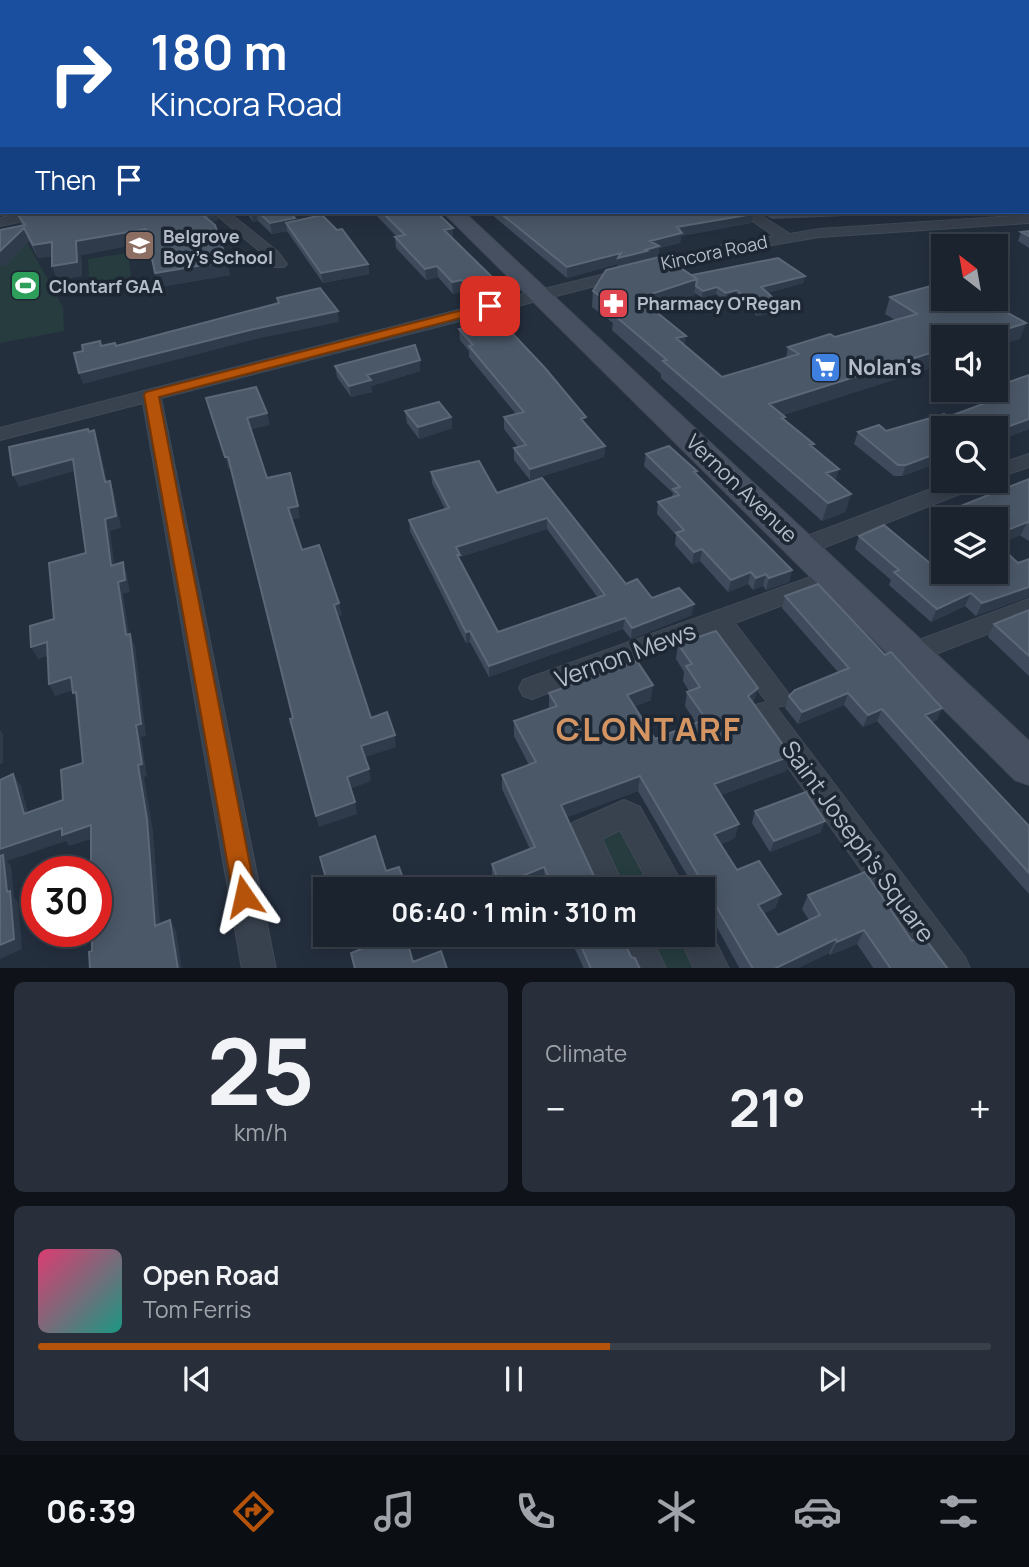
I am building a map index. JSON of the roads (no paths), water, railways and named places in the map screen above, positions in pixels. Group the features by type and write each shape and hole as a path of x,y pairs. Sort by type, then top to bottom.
{"main road":[{"name":"Vernon Avenue","path":"455,214 1029,767"}],"street":[{"path":"0,222 38,214"},
{"path":"222,214 273,255 279,264"},
{"path":"750,214 785,237"},
{"name":"Kincora Road","path":"0,434 670,261 785,237 1029,219"},
{"path":"151,395 259,968"},
{"path":"1008,468 1029,460"},
{"path":"802,547 942,493"},
{"name":"Vernon Mews","path":"532,688 833,577"},
{"path":"912,653 1029,608"},
{"name":"Vernon Mews","path":"718,620 771,705"},
{"name":"Saint Joseph's Square","path":"771,705 953,968"},
{"path":"603,877 583,833 586,829 625,814 662,877"},
{"path":"638,947 649,968"},
{"path":"701,947 712,968"}],"place":[{"name":"Belgrove Boy's School","path":"140,246"},
{"name":"Clontarf GAA","path":"26,286"},
{"name":"Pharmacy O'Regan","path":"614,303"},
{"name":"Nolan's","path":"825,367"}],"district":[{"name":"CLONTARF","path":"649,728"}]}
